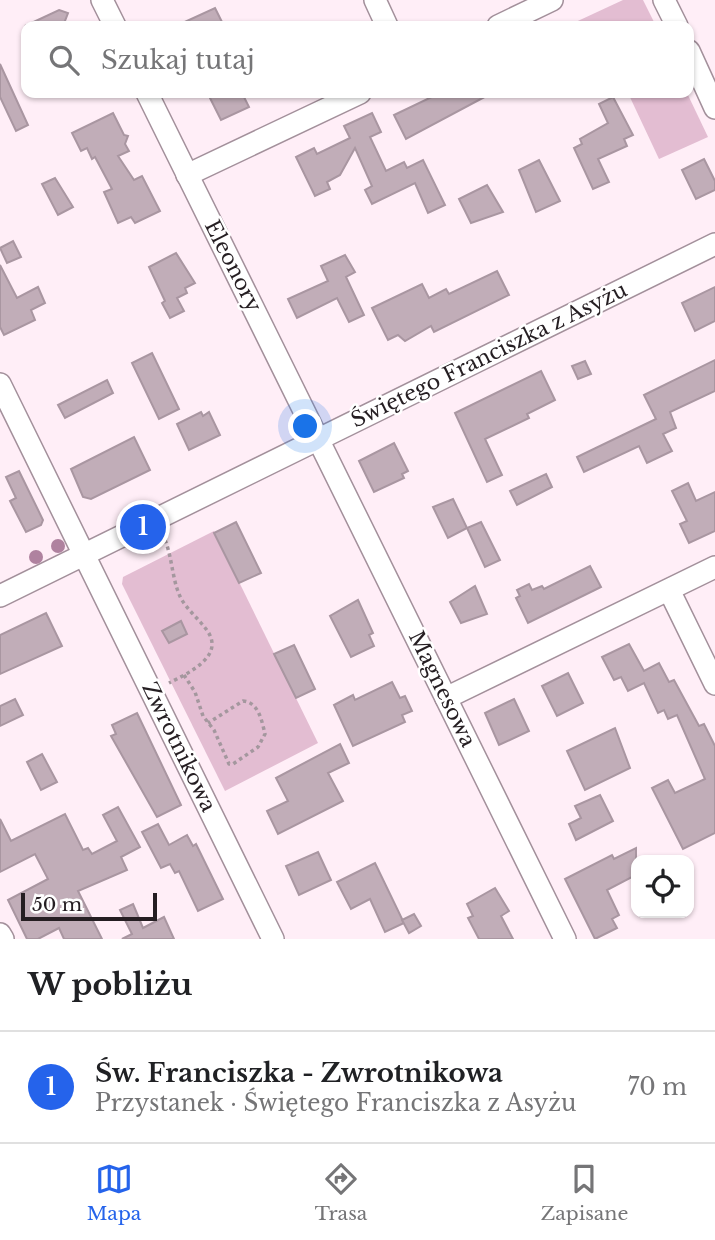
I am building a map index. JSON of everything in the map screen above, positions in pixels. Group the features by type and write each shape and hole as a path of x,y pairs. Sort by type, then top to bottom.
{"street":[{"path":"102,0 112,21"},
{"path":"375,0 385,21"},
{"path":"508,21 552,0"},
{"path":"664,0 674,21"},
{"path":"694,62 715,108"},
{"name":"Eleonory","path":"149,98 319,438"},
{"path":"187,175 349,98"},
{"name":"Świętego Franciszka z Asyżu","path":"0,596 715,244"},
{"name":"Zwrotnikowa","path":"0,384 273,939"},
{"name":"Magnesowa","path":"319,438 565,939"},
{"path":"446,698 715,567"},
{"path":"669,590 715,684"},
{"path":"0,934 3,939"}],"path":[{"path":"152,692 208,658 211,636 180,596 165,540"},
{"path":"184,675 208,723 229,764 258,747 265,734 255,706 250,702 243,701 208,723"}],"shaded area":[{"path":"623,0 643,0 654,21 578,21"},
{"path":"630,98 689,98 708,137 659,159"},
{"path":"214,531 318,743 225,791 122,584 123,577"}],"building":[{"path":"215,8 222,21 187,21"},
{"path":"59,10 68,13 65,21 36,21"},
{"path":"0,64 28,125 16,131 0,97"},
{"path":"210,98 244,98 249,107 221,120"},
{"path":"430,98 483,98 406,139 394,115"},
{"path":"614,98 633,135 624,139 627,146 598,159 609,182 593,189 574,148 582,144 580,139 608,123 599,104"},
{"path":"113,113 124,135 128,136 125,144 129,151 118,156 134,180 142,176 160,211 135,223 131,217 118,223 104,192 112,189 95,157 92,159 87,148 81,151 72,133"},
{"path":"372,113 381,132 370,137 386,171 404,162 407,168 423,160 445,205 428,213 415,183 372,204 365,190 372,186 355,148 340,175 327,182 330,189 315,196 296,157 314,148 317,154 350,138 344,126"},
{"path":"704,159 715,181 715,190 696,199 682,170"},
{"path":"539,160 560,201 536,212 519,170"},
{"path":"55,178 73,207 58,215 42,184"},
{"path":"487,185 503,212 471,223 459,199"},
{"path":"13,241 21,257 7,263 0,248"},
{"path":"176,253 195,283 185,288 187,293 177,298 184,311 170,318 149,267"},
{"path":"345,255 355,272 346,277 364,315 349,322 337,298 297,318 288,299 328,281 321,266"},
{"path":"0,265 17,298 38,287 45,303 31,310 35,320 4,335 0,327"},
{"path":"497,271 509,295 434,332 431,326 405,341 398,335 388,340 372,308 422,284 429,298 446,289 449,294"},
{"path":"715,287 715,321 695,331 682,303"},
{"path":"152,353 179,409 159,419 132,363"},
{"path":"715,360 715,391 670,412 676,428 663,434 672,451 647,463 639,446 584,472 577,457 656,419 644,395"},
{"path":"585,361 591,374 578,379 572,366"},
{"path":"541,371 555,400 527,414 529,418 485,439 502,475 487,482 455,413"},
{"path":"107,380 113,393 65,418 58,405"},
{"path":"201,412 203,416 209,412 220,435 189,450 177,424"},
{"path":"134,437 150,470 91,499 83,497 71,469"},
{"path":"394,443 408,471 402,474 404,478 374,492 359,461"},
{"path":"19,471 43,520 41,525 26,532 10,501 16,498 6,477"},
{"path":"546,474 552,487 517,505 510,491"},
{"path":"688,483 696,501 715,492 715,531 689,543 680,524 687,521 672,491"},
{"path":"453,499 467,528 448,538 433,507"},
{"path":"236,522 261,573 239,583 214,533"},
{"path":"481,522 500,560 485,567 467,528"},
{"path":"590,566 601,587 528,623 516,598 520,596 517,590 529,584 532,590 542,586 544,589"},
{"path":"475,586 487,614 461,623 450,602"},
{"path":"358,600 373,633 369,635 374,646 351,657 330,616"},
{"path":"46,613 62,646 0,674 0,635"},
{"path":"181,621 187,634 169,643 162,631"},
{"path":"629,644 644,671 659,663 669,682 674,680 699,726 704,724 715,746 715,833 683,849 652,788 668,780 675,793 705,779 677,715 668,719 664,710 658,713 644,683 628,691 621,677 614,680 602,657"},
{"path":"294,645 315,689 296,698 274,654"},
{"path":"568,673 583,703 557,716 542,686"},
{"path":"392,682 400,698 405,696 412,711 402,715 405,722 353,746 334,705 353,695 355,700"},
{"path":"15,699 23,715 0,726 0,706"},
{"path":"514,699 529,731 499,745 485,713"},
{"path":"137,713 181,805 157,817 111,736 116,734 112,725"},
{"path":"615,728 630,768 585,790 567,751"},
{"path":"340,744 349,763 328,773 343,801 278,834 267,811 288,801 276,778"},
{"path":"42,754 57,782 41,790 27,762"},
{"path":"600,795 613,821 576,840 569,824 581,818 575,806"},
{"path":"118,807 140,847 121,857 127,870 78,891 102,939 64,939 59,928 38,939 27,939 8,900 48,879 35,854 0,872 0,819 11,841 65,814 83,850 88,848 92,854 117,841 103,815"},
{"path":"158,824 169,845 187,835 193,846 196,844 223,899 198,911 179,871 175,873 170,864 161,868 142,832"},
{"path":"636,848 636,855 631,855 631,878 607,890 619,915 612,919 617,928 595,939 565,879 612,855 614,859"},
{"path":"318,852 331,880 299,895 286,866"},
{"path":"375,863 404,923 385,932 370,899 351,909 337,882"},
{"path":"495,888 509,911 501,916 513,939 479,939 468,918 473,916 467,904"},
{"path":"133,904 143,928 164,917 174,939 122,939 132,934 120,910"},
{"path":"414,914 421,926 409,933 402,920"}],"place":[{"name":"Św. Franciszka - Zwrotnikowa","path":"143,527"}]}
